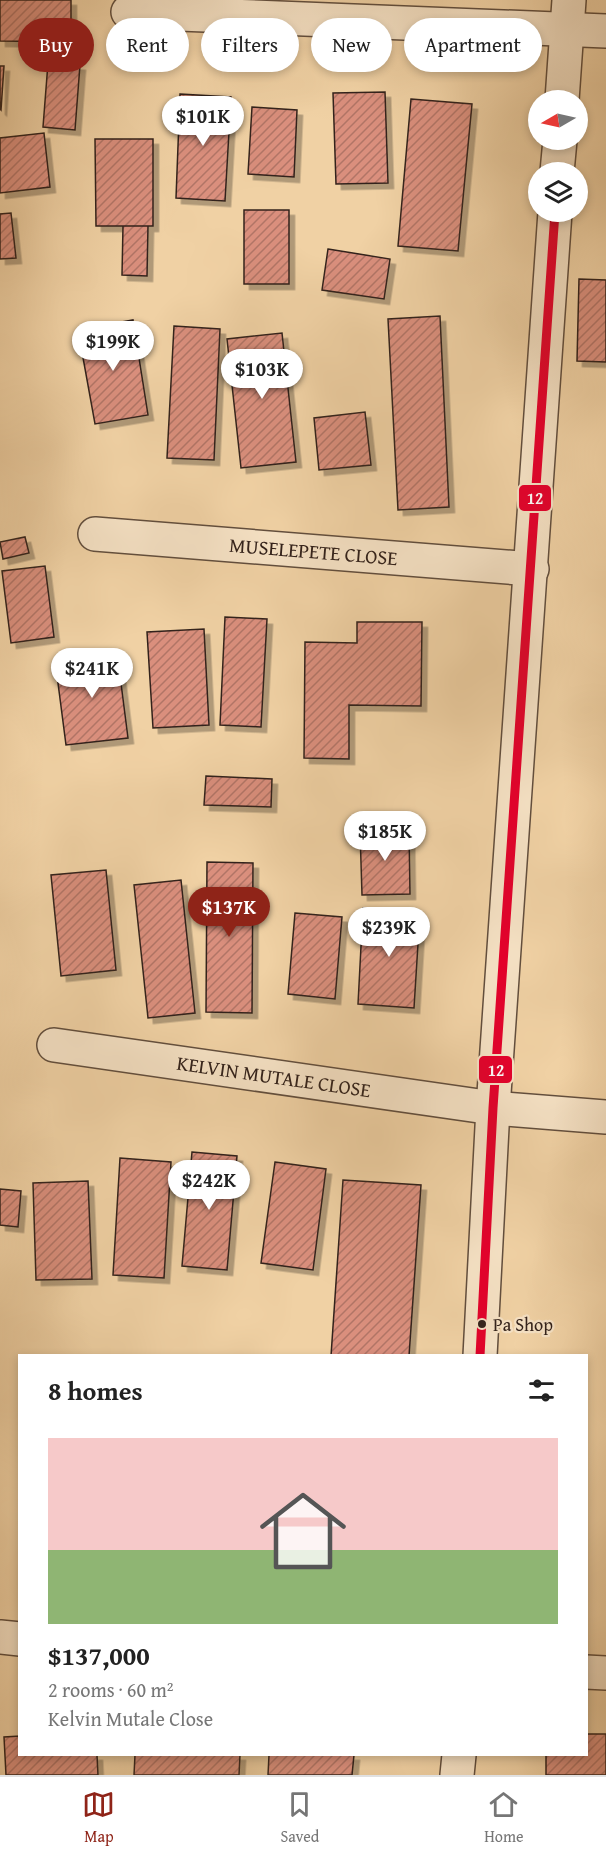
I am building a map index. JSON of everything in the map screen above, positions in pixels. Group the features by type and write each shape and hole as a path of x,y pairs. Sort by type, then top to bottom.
{"street":[{"path":"128,12 568,14 606,31"},
{"path":"563,90 568,14"},
{"path":"480,1354 493,1108 554,222"},
{"name":"MUSELEPETE CLOSE","path":"95,534 532,569"},
{"name":"KELVIN MUTALE CLOSE","path":"54,1045 493,1108 606,1117"},
{"path":"0,1637 18,1638"},
{"path":"588,1672 606,1673"},
{"path":"458,1775 459,1756"}],"building":[{"path":"0,0 71,0 71,18 18,18 18,41 0,41"},
{"path":"0,66 4,66 1,110 0,109"},
{"path":"47,72 79,72 75,130 43,127"},
{"path":"385,92 388,183 336,184 333,93"},
{"path":"180,94 231,97 225,201 176,198"},
{"path":"411,99 472,104 458,251 398,246"},
{"path":"252,107 297,110 294,177 248,174"},
{"path":"44,133 50,187 0,193 0,138"},
{"path":"95,139 153,139 153,226 96,226"},
{"path":"244,210 289,210 289,284 244,284"},
{"path":"11,213 16,258 0,259 0,214"},
{"path":"123,226 148,226 147,276 122,275"},
{"path":"328,249 390,259 384,299 322,290"},
{"path":"579,279 606,280 606,362 577,361"},
{"path":"440,316 449,507 398,510 388,319"},
{"path":"133,320 148,415 95,424 78,330"},
{"path":"174,326 220,329 214,460 167,458"},
{"path":"282,333 296,462 241,468 227,339"},
{"path":"365,412 371,465 319,470 314,418"},
{"path":"25,537 29,553 3,559 0,542"},
{"path":"45,566 54,637 11,643 2,571"},
{"path":"225,617 267,619 261,727 220,725"},
{"path":"357,622 422,622 421,706 349,705 349,759 304,758 305,642 357,643"},
{"path":"204,629 209,725 153,728 147,632"},
{"path":"117,652 128,738 66,745 55,660"},
{"path":"206,776 272,779 271,807 204,805"},
{"path":"409,830 410,894 362,895 360,831"},
{"path":"207,862 253,863 252,1013 206,1012"},
{"path":"106,870 116,970 61,976 51,875"},
{"path":"181,880 195,1013 148,1018 134,885"},
{"path":"363,908 420,912 414,1008 358,1004"},
{"path":"295,913 342,917 335,999 288,994"},
{"path":"192,1152 237,1156 227,1270 182,1266"},
{"path":"120,1158 171,1162 164,1278 113,1275"},
{"path":"275,1162 326,1169 313,1270 261,1263"},
{"path":"343,1180 421,1185 409,1354 331,1354"},
{"path":"88,1181 92,1279 36,1280 33,1183"},
{"path":"0,1189 21,1191 18,1227 0,1225"},
{"path":"588,1734 606,1734 606,1775 546,1775 546,1756 588,1756"},
{"path":"18,1736 18,1756 97,1756 98,1775 6,1775 4,1737"},
{"path":"135,1756 240,1756 239,1775 134,1775"},
{"path":"269,1756 354,1756 352,1775 268,1775"}],"transit line":[{"name":"12","path":"480,1354 493,1108 554,222"}],"place":[{"name":"Pa Shop","path":"482,1324"}]}
